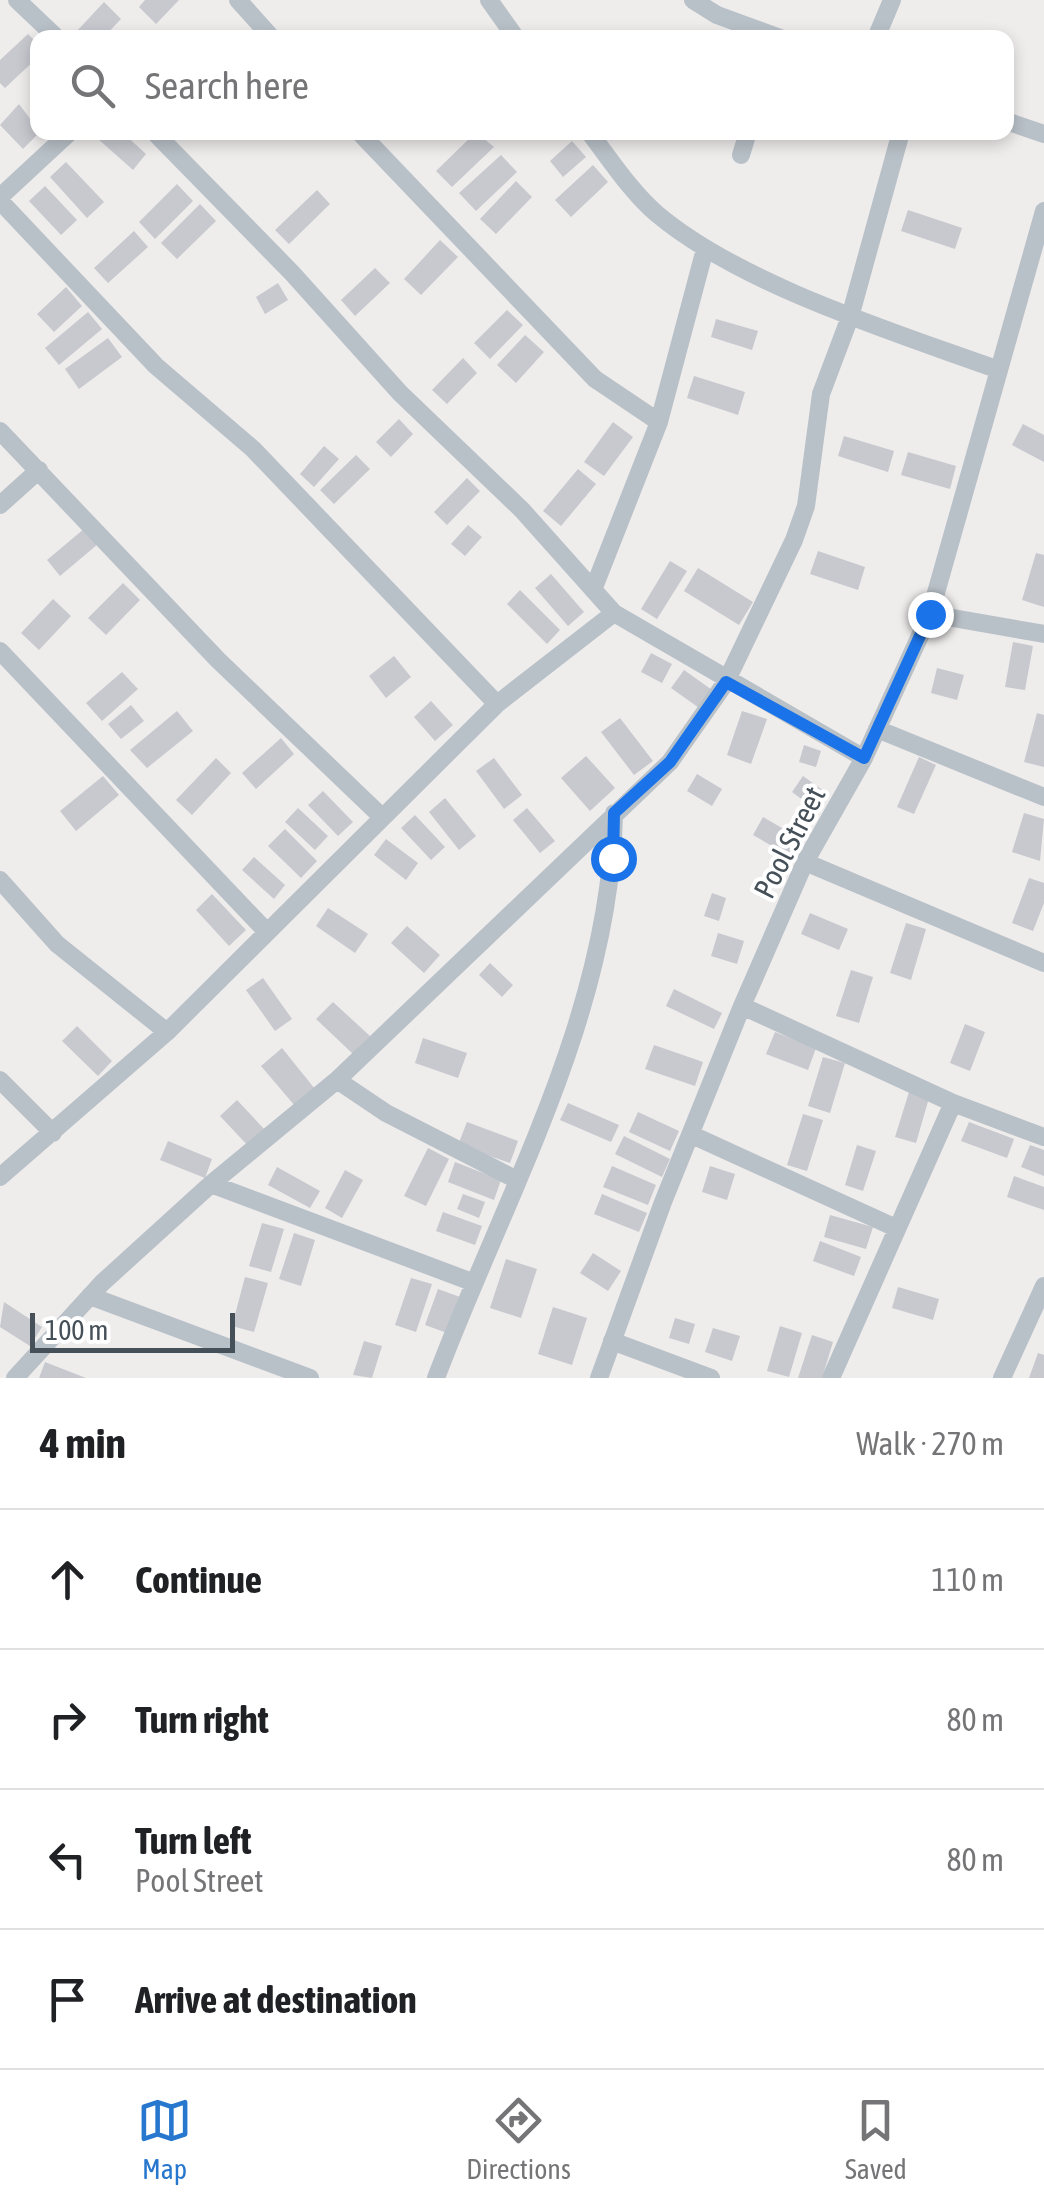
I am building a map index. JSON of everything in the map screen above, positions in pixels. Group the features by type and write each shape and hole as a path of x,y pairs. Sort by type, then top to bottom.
{"street":[{"path":"17,0 49,30"},
{"path":"238,0 265,30"},
{"path":"489,0 510,30"},
{"path":"879,30 892,0"},
{"path":"699,2 763,30"},
{"path":"1014,124 1044,134"},
{"path":"62,140 0,199 156,366 253,450 497,704"},
{"path":"162,140 614,613 726,682 864,758"},
{"path":"367,140 596,379 658,422"},
{"path":"596,140 654,212 705,249 850,316 996,369"},
{"path":"741,156 746,140"},
{"path":"15,1378 90,1296 211,1184 337,1080 670,762 726,682 794,540 806,506 821,394 850,316 899,140"},
{"name":"Pool Street","path":"599,1378 742,1006 805,862 864,758 930,614 996,369 1044,211"},
{"path":"593,590 658,422 705,249"},
{"path":"0,430 218,660 382,817"},
{"path":"0,505 39,470"},
{"path":"0,1177 167,1032 497,704 614,613"},
{"path":"930,614 1044,634"},
{"path":"0,651 266,931"},
{"path":"877,730 1044,797"},
{"path":"436,1378 472,1282 539,1128 595,958 613,858 614,813"},
{"path":"805,862 1044,963"},
{"path":"0,880 57,944 167,1032"},
{"path":"742,1006 953,1103 1044,1137"},
{"path":"0,1080 53,1133"},
{"path":"337,1080 386,1113 516,1180"},
{"path":"831,1378 953,1103"},
{"path":"692,1135 896,1228"},
{"path":"211,1184 472,1282"},
{"path":"1002,1378 1044,1286"},
{"path":"90,1296 310,1378"},
{"path":"612,1341 712,1378"}],"building":[{"path":"145,0 179,0 156,24 139,7"},
{"path":"104,2 121,19 111,30 78,30"},
{"path":"30,36 30,65 5,88 0,83 0,60"},
{"path":"19,104 30,119 32,140 23,149 0,125"},
{"path":"99,140 131,140 146,154 133,170"},
{"path":"468,140 486,140 494,147 452,187 436,171"},
{"path":"572,141 586,157 563,177 550,161"},
{"path":"501,155 517,172 476,211 459,193"},
{"path":"66,162 104,202 87,218 50,177"},
{"path":"593,165 608,182 571,217 555,200"},
{"path":"516,181 532,197 496,234 480,219"},
{"path":"177,184 193,201 155,239 139,222"},
{"path":"45,186 77,220 61,235 29,201"},
{"path":"317,190 330,204 289,244 275,230"},
{"path":"200,204 216,221 177,259 161,243"},
{"path":"908,210 962,228 955,249 901,231"},
{"path":"134,231 148,247 108,283 94,268"},
{"path":"440,240 458,257 421,295 404,279"},
{"path":"375,268 390,283 355,316 341,300"},
{"path":"278,283 288,300 265,314 256,297"},
{"path":"66,287 82,306 54,332 37,314"},
{"path":"507,310 523,325 490,359 474,343"},
{"path":"88,312 102,329 59,365 45,348"},
{"path":"716,319 758,331 752,350 711,337"},
{"path":"525,335 544,352 516,383 497,365"},
{"path":"108,338 122,357 79,389 65,369"},
{"path":"463,358 477,373 447,404 432,390"},
{"path":"694,376 745,392 738,415 687,398"},
{"path":"399,419 413,434 391,457 376,442"},
{"path":"613,422 633,437 604,476 584,462"},
{"path":"1023,424 1044,435 1044,462 1012,445"},
{"path":"844,436 894,451 888,472 838,456"},
{"path":"324,446 339,459 314,487 300,474"},
{"path":"908,452 956,466 950,489 901,475"},
{"path":"356,455 370,469 334,504 320,490"},
{"path":"578,469 596,484 561,526 543,511"},
{"path":"467,478 480,491 447,525 434,512"},
{"path":"468,525 482,537 465,556 451,544"},
{"path":"85,528 98,544 60,576 47,560"},
{"path":"818,551 865,567 858,590 810,574"},
{"path":"1036,553 1044,555 1044,607 1022,600"},
{"path":"670,561 687,571 657,619 641,609"},
{"path":"698,568 753,602 739,625 684,591"},
{"path":"551,574 584,612 568,626 535,588"},
{"path":"123,583 140,600 106,635 88,618"},
{"path":"520,590 560,630 547,644 507,604"},
{"path":"53,599 71,616 39,650 21,633"},
{"path":"1013,642 1033,646 1025,690 1005,687"},
{"path":"651,653 672,664 662,683 641,672"},
{"path":"394,656 411,677 386,698 369,676"},
{"path":"937,668 964,675 957,700 931,693"},
{"path":"684,670 715,692 702,710 671,688"},
{"path":"122,672 138,689 102,721 86,703"},
{"path":"431,701 453,725 435,741 414,717"},
{"path":"131,705 144,721 121,739 108,724"},
{"path":"177,711 193,731 147,768 130,750"},
{"path":"742,711 767,719 751,764 727,755"},
{"path":"1037,713 1044,715 1044,767 1024,762"},
{"path":"620,718 653,761 634,775 601,732"},
{"path":"281,738 294,754 256,789 242,773"},
{"path":"804,745 821,751 816,767 799,762"},
{"path":"586,756 615,788 590,811 561,778"},
{"path":"919,757 936,765 914,814 897,807"},
{"path":"216,758 231,773 192,815 176,800"},
{"path":"494,758 522,795 504,809 476,771"},
{"path":"697,774 722,789 712,806 687,791"},
{"path":"103,776 119,795 76,831 60,811"},
{"path":"803,776 828,794 816,810 792,792"},
{"path":"323,791 353,822 338,836 308,805"},
{"path":"445,798 476,836 459,850 429,812"},
{"path":"298,808 328,836 315,850 285,822"},
{"path":"527,808 555,841 540,853 513,820"},
{"path":"1024,813 1044,819 1040,861 1012,852"},
{"path":"415,815 445,847 431,860 401,828"},
{"path":"763,817 801,839 791,857 753,835"},
{"path":"285,829 317,861 301,878 268,846"},
{"path":"386,839 418,863 406,880 374,855"},
{"path":"254,857 285,885 274,899 242,870"},
{"path":"1029,878 1044,883 1044,903 1033,931 1012,923"},
{"path":"712,893 726,898 719,921 704,916"},
{"path":"212,894 246,930 229,946 196,910"},
{"path":"328,908 368,934 355,953 316,926"},
{"path":"810,913 848,929 839,950 801,934"},
{"path":"906,923 926,929 911,980 890,973"},
{"path":"407,926 440,955 424,973 391,943"},
{"path":"718,933 744,941 737,964 711,956"},
{"path":"490,963 513,985 502,997 479,975"},
{"path":"851,970 873,977 859,1023 836,1016"},
{"path":"263,978 292,1019 275,1031 246,990"},
{"path":"674,989 722,1013 714,1029 666,1006"},
{"path":"333,1002 370,1036 353,1054 316,1019"},
{"path":"965,1024 985,1032 970,1071 950,1063"},
{"path":"77,1026 112,1061 98,1076 62,1041"},
{"path":"775,1032 816,1048 808,1070 766,1054"},
{"path":"423,1038 467,1053 458,1078 415,1063"},
{"path":"654,1045 703,1062 695,1086 645,1069"},
{"path":"282,1048 315,1089 295,1106 261,1066"},
{"path":"823,1057 845,1063 830,1113 808,1106"},
{"path":"909,1092 929,1098 916,1143 895,1137"},
{"path":"237,1100 267,1132 250,1148 220,1116"},
{"path":"568,1103 619,1125 611,1142 560,1120"},
{"path":"638,1112 679,1131 670,1151 629,1132"},
{"path":"803,1114 823,1120 807,1171 787,1165"},
{"path":"467,1122 518,1141 510,1163 458,1145"},
{"path":"969,1122 1014,1139 1007,1158 961,1141"},
{"path":"624,1136 670,1159 662,1177 615,1154"},
{"path":"168,1141 212,1159 205,1178 160,1160"},
{"path":"857,1145 876,1151 863,1191 845,1185"},
{"path":"1030,1145 1044,1150 1044,1176 1021,1167"},
{"path":"428,1148 449,1159 426,1206 404,1196"},
{"path":"455,1162 501,1180 494,1200 448,1182"},
{"path":"612,1166 656,1185 648,1205 603,1187"},
{"path":"710,1166 735,1174 727,1200 702,1192"},
{"path":"277,1167 320,1191 310,1208 268,1185"},
{"path":"345,1170 363,1180 342,1218 325,1208"},
{"path":"1014,1176 1044,1187 1044,1210 1007,1197"},
{"path":"463,1194 485,1202 479,1218 457,1209"},
{"path":"602,1194 647,1213 639,1232 594,1214"},
{"path":"443,1212 482,1226 475,1245 436,1231"},
{"path":"830,1215 873,1227 866,1249 824,1237"},
{"path":"262,1223 284,1229 271,1272 249,1266"},
{"path":"294,1233 315,1240 301,1286 279,1279"},
{"path":"820,1241 861,1257 854,1276 813,1261"},
{"path":"593,1253 621,1271 608,1291 580,1273"},
{"path":"506,1259 537,1269 521,1318 490,1308"},
{"path":"245,1277 268,1283 254,1332 232,1326"},
{"path":"411,1278 432,1284 416,1332 395,1325"},
{"path":"898,1287 939,1299 933,1320 892,1308"},
{"path":"438,1289 460,1297 447,1333 425,1325"},
{"path":"4,1302 42,1327 30,1346 0,1327"},
{"path":"553,1307 587,1318 572,1365 538,1354"},
{"path":"675,1318 695,1324 689,1344 669,1338"},
{"path":"780,1326 802,1333 789,1377 767,1371"},
{"path":"713,1328 740,1336 732,1361 705,1352"},
{"path":"812,1335 833,1342 822,1378 798,1378"},
{"path":"364,1341 382,1346 372,1378 353,1375"},
{"path":"1038,1353 1044,1355 1044,1378 1029,1378"},
{"path":"45,1362 86,1378 39,1378"}],"route":[{"path":"613,858 614,813 670,762 726,682 864,758 930,614"}]}
